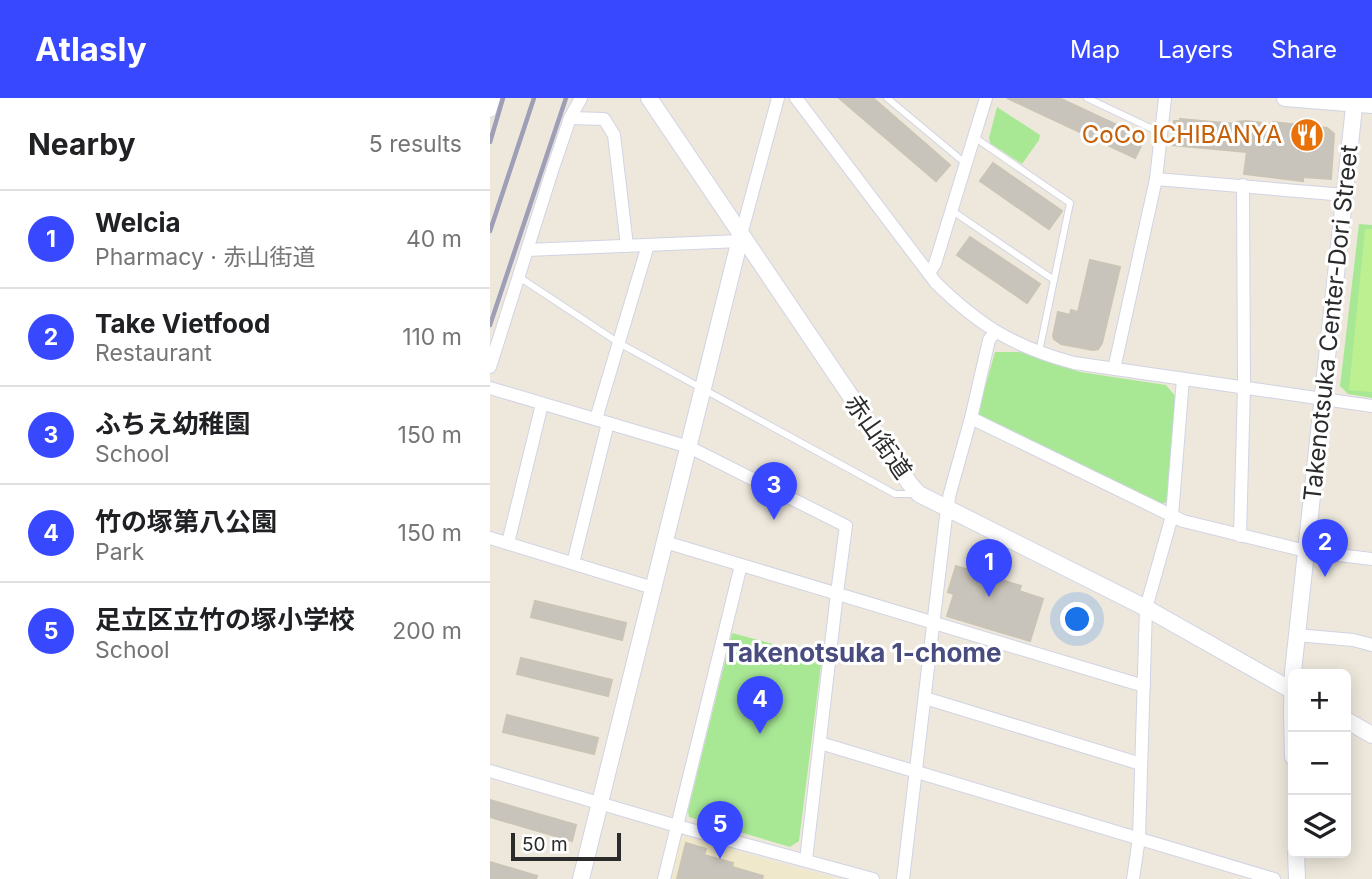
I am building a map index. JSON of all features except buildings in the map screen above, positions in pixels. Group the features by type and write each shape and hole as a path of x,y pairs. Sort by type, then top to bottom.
{"street":[{"path":"490,111 494,98"},
{"path":"490,367 570,118 581,98"},
{"name":"赤山街道","path":"649,98 740,238 919,494 1146,608 1288,687"},
{"path":"581,879 740,238 778,98"},
{"path":"796,98 929,273 957,303 995,332 1039,352 1074,363 1372,406"},
{"path":"929,273 935,264 986,98"},
{"path":"1114,369 1156,179 1165,98"},
{"path":"1285,98 1372,104"},
{"name":"Takenotsuka Center-Dori Street","path":"1295,669 1355,101"},
{"path":"570,118 604,119 614,135 627,246"},
{"path":"1156,179 1345,195"},
{"path":"1240,536 1244,387 1242,185"},
{"path":"527,250 740,238"},
{"path":"573,563 619,343 648,245"},
{"path":"903,879 947,508 989,340 995,332"},
{"path":"1133,879 1139,838 1146,608 1172,516 1183,379"},
{"path":"490,388 689,447 846,526 806,860"},
{"path":"508,543 542,404"},
{"path":"971,418 1183,521 1306,551 1372,559"},
{"path":"490,538 653,588"},
{"path":"665,542 1144,687"},
{"path":"664,879 741,565"},
{"path":"1297,635 1353,640 1372,645"},
{"path":"925,698 1141,764"},
{"path":"1351,723 1372,735"},
{"path":"820,743 1274,879"},
{"path":"490,771 677,826 873,879"},
{"path":"1296,858 1297,879"}],"lane":[{"path":"887,98 965,163"},
{"path":"1087,98 1161,132"},
{"path":"974,137 1070,203 1039,352"},
{"path":"951,210 1054,280"},
{"path":"519,277 619,343 703,390 895,494 919,494"}],"shaded area":[{"path":"686,837 836,879 670,879 680,839"}],"green space":[{"path":"997,107 1040,135 1022,164 990,143"},
{"path":"1359,224 1372,225 1372,398 1348,394 1340,386"},
{"path":"1365,229 1372,229 1372,392 1349,390"},
{"path":"995,352 1020,352 1080,372 1166,385 1176,397 1170,500 1161,505 981,418 978,412"},
{"path":"732,633 822,657 799,841 790,847 689,817 688,811"}],"railway":[{"path":"490,142 503,98"},
{"path":"490,231 534,98"},
{"path":"490,325 566,98"}],"place":[{"name":"CoCo ICHIBANYA","path":"1307,135"},
{"name":"ふちえ幼稚園","path":"774,520"},
{"name":"Take Vietfood","path":"1325,577"},
{"name":"Welcia","path":"989,597"},
{"name":"竹の塚第八公園","path":"760,734"},
{"name":"足立区立竹の塚小学校","path":"720,859"}],"district":[{"name":"Takenotsuka 1-chome","path":"862,653"}]}
